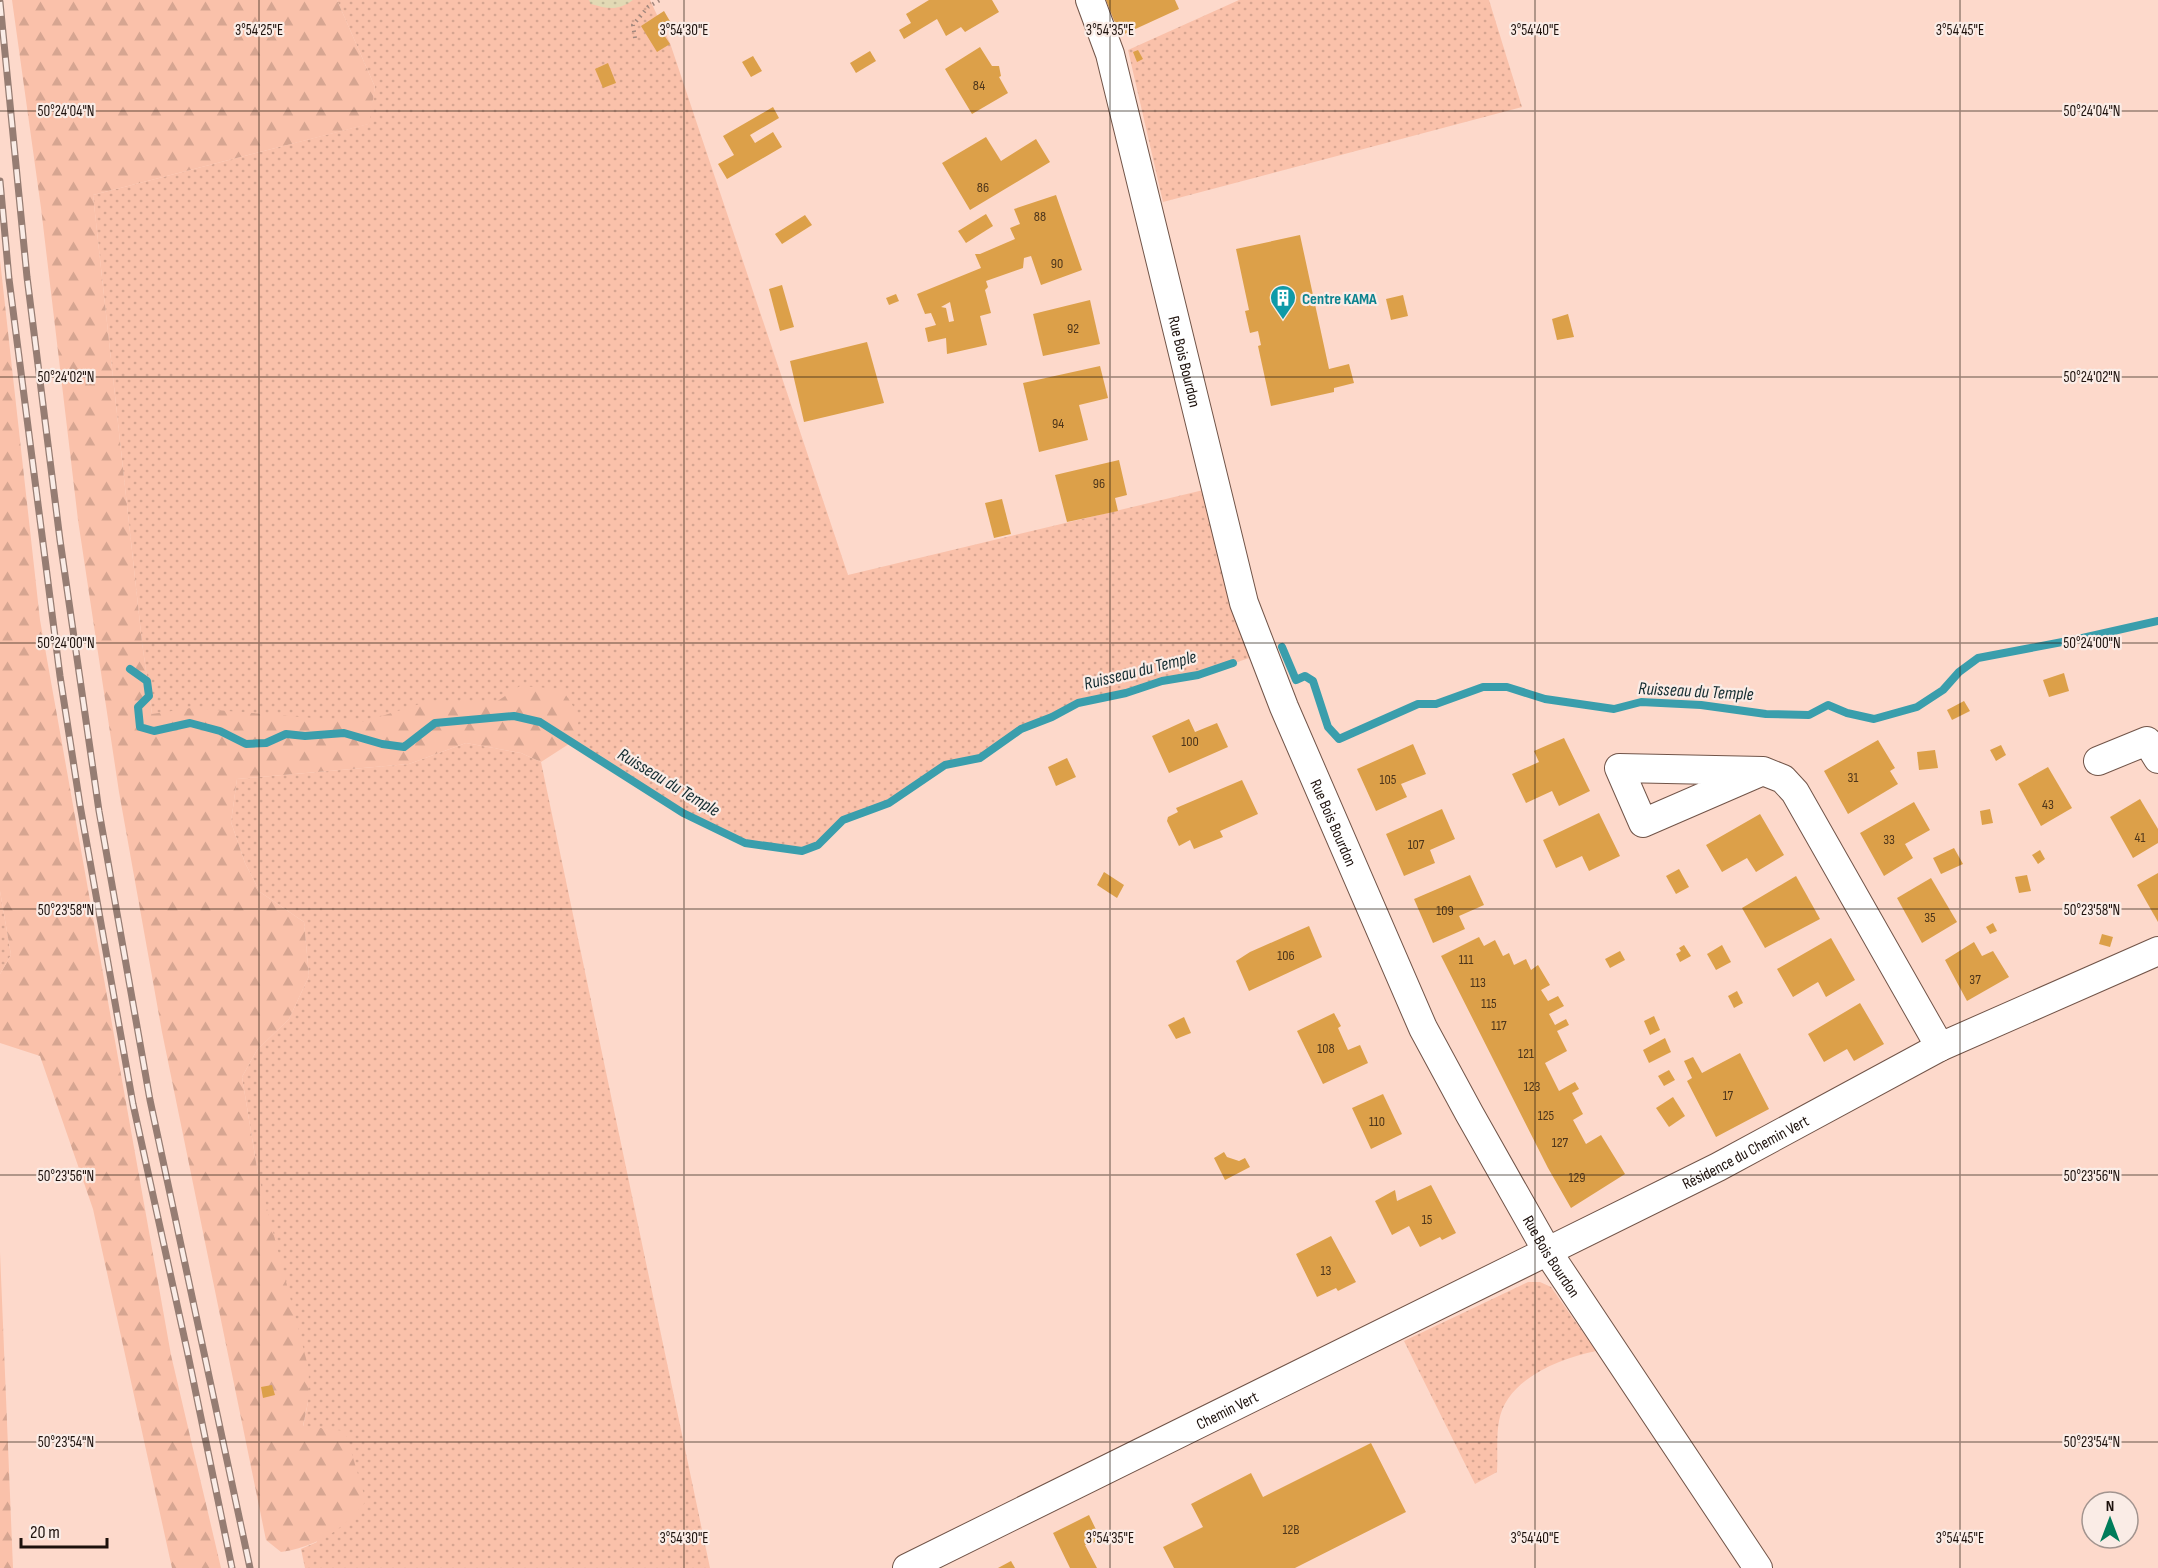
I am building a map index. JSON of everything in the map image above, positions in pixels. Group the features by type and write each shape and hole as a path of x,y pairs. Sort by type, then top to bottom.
{"street":[{"name":"Rue Bois Bourdon","path":"1090,0 1110,54 1244,603 1284,707 1423,1028 1547,1251 1758,1568"},
{"path":"2098,761 2147,741 2158,759"},
{"path":"1763,771 1783,779 1795,792 1940,1047"},
{"name":"Résidence du Chemin Vert","path":"1547,1251 1718,1167 1940,1047 2158,951"},
{"name":"Chemin Vert","path":"906,1568 1547,1251"}],"path":[{"path":"635,38 633,25 648,7 660,0"}],"green space":[{"path":"12,0 337,0 375,87 369,124 93,195 142,642 152,714 191,708 363,722 429,701 496,702 520,686 562,689 580,717 572,742 541,762 521,753 466,743 409,764 237,779 231,822 245,863 260,892 304,922 309,976 289,1019 257,1050 242,1077 258,1174 309,1370 308,1402 303,1426 345,1431 366,1501 349,1520 329,1535 294,1550 281,1552 266,1540 162,1032 119,792 78,520 41,208"},
{"path":"337,0 650,0 670,43 848,575 1216,487 1264,653 1199,675 1162,681 1126,693 1078,703 1052,717 1021,729 980,758 945,765 889,803 843,820 818,845 802,851 745,843 683,813 540,722 418,735 152,714 142,642 93,195 368,124 375,87"},
{"path":"1239,0 1489,0 1522,107 1163,202 1128,50"},
{"path":"0,260 40,620 171,1355 221,1568 172,1568 93,1209 40,1056 0,1043 0,974 11,955 0,891"},
{"path":"466,743 521,753 541,762 710,1568 305,1568 301,1549 317,1542 303,1427 308,1402 258,1174 242,1077 257,1050 289,1019 309,976 304,922 260,892 245,863 231,822 237,779 409,764"},
{"path":"0,891 11,955 0,974"},
{"path":"0,1252 13,1568 0,1568"},
{"path":"1528,1282 1540,1282 1551,1287 1596,1351 1566,1359 1536,1373 1512,1393 1499,1421 1497,1472 1475,1484 1404,1341"}],"sand":[{"path":"589,0 633,0 613,8 591,4"}],"building":[{"path":"929,0 992,0 999,12 965,32 961,27 946,36 937,19 904,39 899,30 911,23 906,14"},
{"path":"1106,0 1175,0 1179,9 1120,36"},
{"path":"664,11 671,23 660,29 670,44 657,52 641,26"},
{"path":"980,47 992,66 999,66 1001,76 999,77 1008,93 972,114 945,69"},
{"path":"1138,50 1143,59 1137,62 1133,52"},
{"path":"870,51 876,61 856,73 850,63"},
{"path":"753,56 762,71 751,77 742,62"},
{"path":"608,63 616,83 603,88 595,69"},
{"path":"773,107 779,118 750,135 755,143 773,132 782,147 727,179 718,164 734,155 723,136"},
{"path":"986,137 1001,161 1036,139 1050,162 970,210 942,163"},
{"path":"1056,195 1082,270 1041,285 1031,256 1024,258 1023,268 986,281 988,287 985,290 991,313 980,316 987,345 947,354 946,338 928,342 925,328 936,325 931,313 925,314 917,294 981,268 975,254 1015,239 1010,228 1020,224 1014,209","holes":["950,302 954,321 949,322 946,308 941,307"]},
{"path":"986,214 993,226 966,243 958,231"},
{"path":"805,215 812,225 782,244 775,234"},
{"name":"Centre KAMA","path":"1300,235 1329,369 1349,364 1354,383 1334,388 1334,392 1271,406 1258,346 1261,345 1258,331 1250,333 1245,311 1249,310 1236,249"},
{"path":"782,285 794,327 780,331 769,289"},
{"path":"896,294 899,301 889,305 886,298"},
{"path":"1403,295 1408,316 1391,320 1386,299"},
{"path":"1090,300 1100,344 1043,356 1033,314"},
{"path":"1568,314 1574,337 1557,340 1552,319"},
{"path":"867,342 884,403 804,422 790,361"},
{"path":"1100,366 1108,398 1079,405 1088,440 1039,452 1023,383"},
{"path":"1119,460 1127,495 1115,498 1118,511 1067,522 1055,475"},
{"path":"1002,499 1011,534 994,538 985,503"},
{"path":"2064,673 2069,691 2049,697 2043,680"},
{"path":"1964,701 1970,711 1952,720 1947,710"},
{"path":"1189,719 1195,732 1217,723 1228,747 1169,773 1152,736"},
{"path":"1564,738 1590,791 1559,806 1552,791 1526,803 1512,774 1539,762 1534,751"},
{"path":"1878,740 1895,768 1890,771 1898,784 1848,814 1824,771"},
{"path":"1413,744 1426,774 1401,784 1407,797 1376,811 1357,769"},
{"path":"2001,745 2006,755 1996,761 1990,750"},
{"path":"1935,750 1938,768 1919,770 1917,752"},
{"path":"1067,758 1076,777 1056,786 1048,767"},
{"path":"2048,767 2072,808 2041,826 2018,784"},
{"path":"1242,780 1258,814 1220,831 1223,837 1194,849 1190,840 1179,846 1167,821 1168,817 1178,812 1176,808"},
{"path":"2140,799 2158,829 2158,843 2133,858 2110,817"},
{"path":"1914,802 1930,830 1905,844 1913,858 1884,876 1860,833"},
{"path":"1442,809 1455,839 1430,850 1435,863 1404,876 1386,834"},
{"path":"1990,809 1993,823 1982,825 1980,811"},
{"path":"1599,813 1620,856 1589,871 1582,856 1556,868 1543,840"},
{"path":"1760,814 1784,855 1756,872 1747,858 1722,872 1706,845"},
{"path":"1954,848 1963,864 1941,874 1933,858"},
{"path":"2040,850 2045,859 2038,864 2032,855"},
{"path":"1679,869 1689,887 1676,894 1666,876"},
{"path":"1104,872 1124,885 1117,898 1097,885"},
{"path":"2158,873 2158,922 2137,885"},
{"path":"1470,875 1484,905 1459,916 1465,929 1433,943 1414,899"},
{"path":"2027,875 2031,891 2019,893 2015,877"},
{"path":"1796,876 1820,919 1765,948 1742,908"},
{"path":"1931,878 1957,922 1922,943 1897,898"},
{"path":"1993,923 1997,931 1990,934 1986,927"},
{"path":"1309,926 1322,957 1249,991 1236,961 1250,952"},
{"path":"2102,934 2113,937 2110,947 2099,944"},
{"path":"1479,937 1484,946 1495,940 1503,956 1509,953 1514,965 1526,959 1531,970 1538,965 1550,985 1541,990 1548,1001 1558,996 1564,1006 1549,1014 1555,1025 1566,1019 1569,1025 1557,1031 1567,1051 1545,1063 1559,1091 1575,1082 1579,1089 1572,1093 1583,1114 1573,1120 1586,1144 1601,1135 1625,1174 1571,1208 1548,1168 1441,956"},
{"path":"1831,938 1855,980 1826,997 1818,982 1793,997 1777,969"},
{"path":"1974,942 1982,956 1993,951 2009,977 1967,1001 1945,960"},
{"path":"1684,945 1691,956 1680,962 1676,954"},
{"path":"1722,945 1731,962 1716,970 1707,954"},
{"path":"1620,951 1625,960 1610,968 1605,959"},
{"path":"1737,991 1743,1003 1734,1008 1728,996"},
{"path":"1860,1003 1884,1044 1854,1061 1847,1049 1824,1062 1808,1034"},
{"path":"1334,1013 1341,1026 1338,1028 1348,1050 1360,1045 1368,1063 1323,1084 1297,1031"},
{"path":"1654,1016 1660,1030 1650,1035 1644,1021"},
{"path":"1184,1017 1191,1033 1176,1039 1168,1025"},
{"path":"1665,1038 1671,1052 1649,1063 1643,1050"},
{"path":"1740,1053 1769,1109 1716,1137 1687,1081 1692,1078 1684,1061 1693,1057 1702,1073"},
{"path":"1669,1070 1675,1080 1664,1086 1658,1076"},
{"path":"1383,1094 1402,1134 1371,1149 1352,1108"},
{"path":"1673,1097 1685,1116 1669,1127 1656,1108"},
{"path":"1224,1152 1227,1157 1239,1161 1245,1158 1250,1167 1225,1180 1214,1158"},
{"path":"1431,1185 1456,1233 1442,1240 1440,1237 1420,1247 1409,1226 1392,1235 1375,1201 1395,1190 1397,1201"},
{"path":"1331,1236 1356,1282 1338,1291 1336,1288 1317,1297 1296,1254"},
{"path":"272,1385 275,1395 263,1398 261,1387"},
{"path":"1371,1443 1406,1512 1295,1568 1174,1568 1163,1547 1203,1527 1191,1504 1251,1473 1263,1497"},
{"path":"1089,1515 1101,1540 1085,1545 1097,1568 1070,1568 1053,1533"},
{"path":"1011,1561 1015,1568 998,1568"}],"waterway":[{"name":"Ruisseau du Temple","path":"1282,647 1296,680 1305,676 1313,681 1328,727 1339,739 1418,704 1436,704 1483,687 1507,687 1545,699 1614,709 1641,702 1701,705 1766,714 1809,715 1828,705 1847,713 1874,719 1917,707 1943,690 1959,672 1978,658 2158,621"},
{"name":"Ruisseau du Temple","path":"130,669 147,681 149,696 138,707 140,727 154,731 190,723 220,731 246,744 266,743 286,734 305,736 344,733 382,744 404,747 435,723 514,716 540,722 683,813 745,843 802,851 818,845 843,820 889,803 945,765 980,758 1021,729 1052,717 1078,703 1126,693 1162,681 1198,675 1233,663"}],"railway":[{"path":"0,2 27,277 60,540 99,811 150,1100 250,1568"},
{"path":"0,181 9,279 60,676 80,805 133,1104 232,1568"}],"place":[{"name":"Centre KAMA","path":"1283,321"}]}
